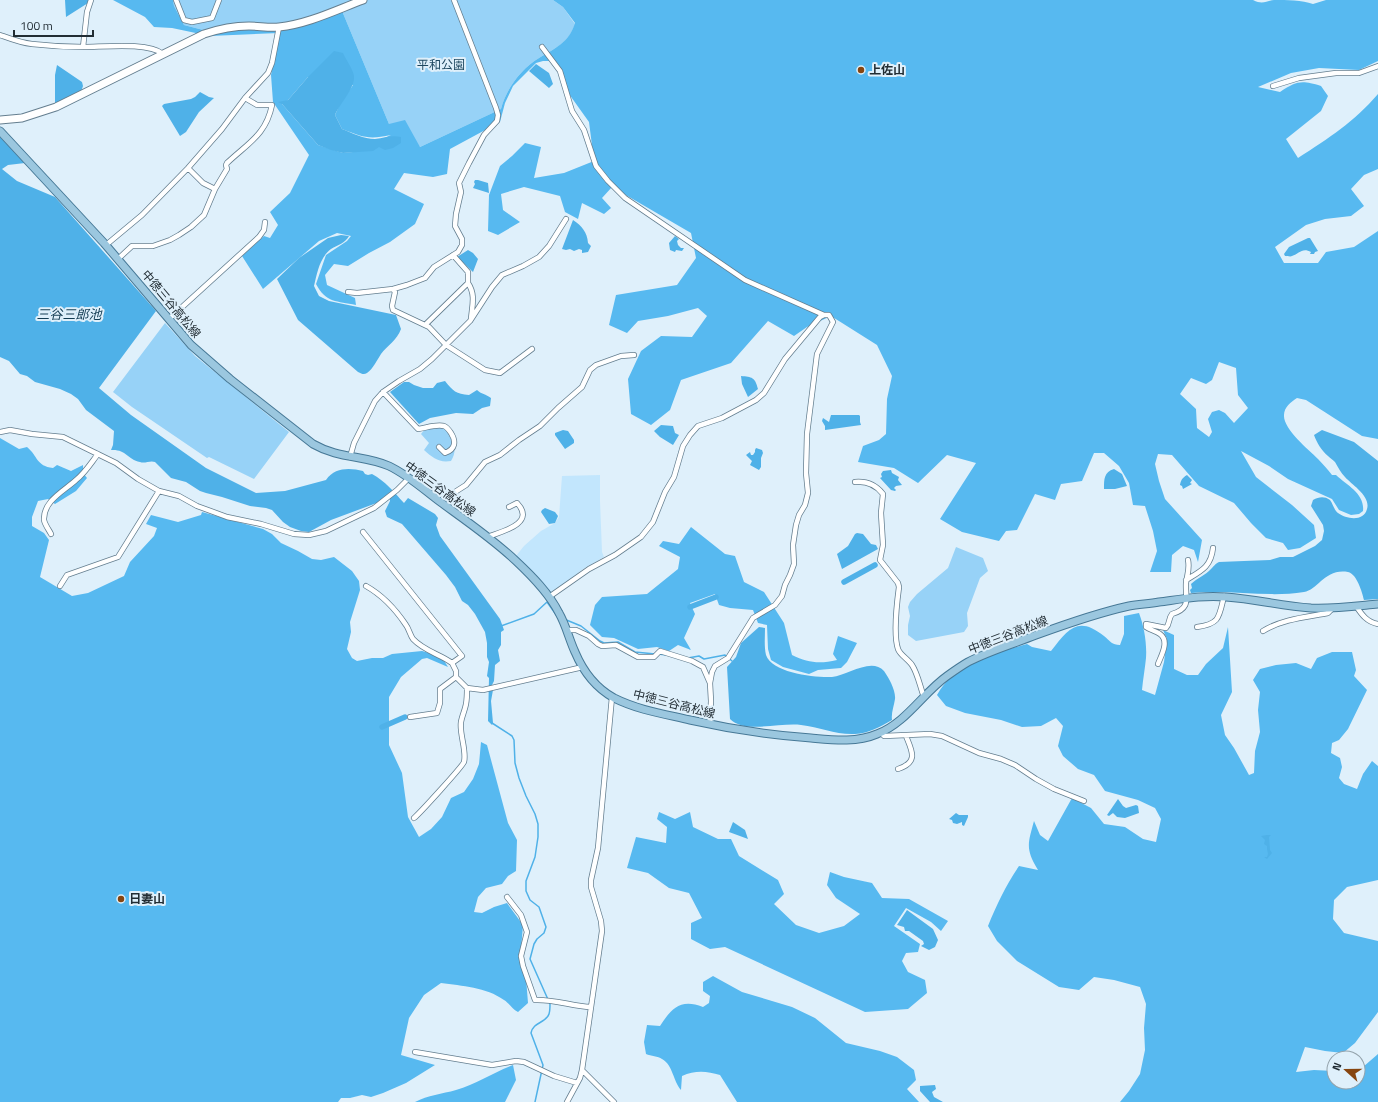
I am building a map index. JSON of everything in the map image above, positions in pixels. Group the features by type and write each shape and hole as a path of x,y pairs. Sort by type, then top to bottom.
{"main road":[{"name":"中徳三谷高松線","path":"0,131 106,245 191,345 211,364 301,436 322,449 338,455 386,465 409,478 486,536 516,561 549,597 558,610 575,653 583,667 599,687 612,697 628,705 644,710 754,732 834,739 858,739 882,733 901,719 944,678 967,663 998,649 1058,627 1132,605 1188,598 1224,596 1284,606 1333,608 1378,604"}],"street":[{"path":"83,47 87,12 91,0"},
{"path":"176,0 184,20 192,22 212,18 219,0"},
{"path":"0,120 22,118 56,107 204,34 222,28 237,26 279,27 302,23 345,3 363,0"},
{"path":"348,292 357,293 393,288 407,285 425,278 434,267 458,252 462,245 462,239 455,226 461,192 459,184 484,135 497,121 498,116 454,0"},
{"path":"106,245 142,215 188,168 222,129 245,98 268,73 272,63 279,27"},
{"path":"0,35 23,43 83,47 122,46 146,48 163,54"},
{"path":"542,47 560,71 572,111 584,130 596,166 625,198 745,280 828,315 833,322 817,354 807,434 806,473 808,493 805,505 799,515 796,525 793,545 794,564 784,585 782,596 775,604 753,618 728,658 715,666 710,683 710,724"},
{"path":"1273,86 1299,78 1336,73 1359,73 1378,66"},
{"path":"118,259 132,246 153,246 170,240 191,227 204,215 215,189 227,169 227,163 258,135 269,116 272,105 257,105 245,98"},
{"path":"188,168 203,184 215,189"},
{"path":"350,457 354,443 375,401 383,392 399,380 420,369 432,359 470,321 492,287 502,275 523,266 538,257 549,246 566,219"},
{"path":"169,319 259,236 264,230 266,222"},
{"path":"453,255 468,272 468,283 474,298 470,321"},
{"path":"425,325 468,283"},
{"path":"393,288 395,292 392,306 393,310 429,327 446,345 485,370 500,373 532,349"},
{"path":"549,597 588,568 615,555 641,537 653,522 665,492 674,477 683,446 690,435 698,426 722,418 756,400 764,393 785,359 824,314"},
{"path":"423,489 428,484 440,493 448,495 466,485 485,462 500,455 540,426 582,387 590,370 596,365 621,356 634,355"},
{"path":"383,392 418,429 436,426 444,426 448,428 454,438 454,446 445,453 438,447"},
{"path":"0,432 10,430 63,437 116,463 138,479 159,490 179,496 197,506 227,517 261,524 294,534 309,535 326,531 374,508 397,490 409,478"},
{"path":"51,534 44,520 48,505 76,480 98,454"},
{"path":"855,482 873,484 884,494 881,513 883,545 880,560 898,583 899,587 896,620 898,649 909,660 913,667 924,697"},
{"path":"60,586 67,575 118,557 159,490"},
{"path":"486,536 510,528 521,521 523,515 520,506 517,503 509,507"},
{"path":"363,532 462,656 452,663"},
{"path":"1186,580 1201,572 1209,564 1212,558 1213,548"},
{"path":"1158,664 1164,641 1160,634 1146,627 1146,624 1166,628 1169,626 1170,617 1172,614 1178,612 1186,603 1188,598 1186,580 1189,572 1188,560"},
{"path":"366,586 376,591 392,607 406,626 412,638 429,651 443,656 452,663 456,671 456,677 467,688 487,690 583,667"},
{"path":"1197,627 1212,624 1216,621 1224,596"},
{"path":"1356,606 1362,616 1369,622 1378,624"},
{"path":"1263,631 1270,626 1284,622 1328,613 1333,608"},
{"path":"567,630 576,630 589,636 602,646 616,645 638,657 654,657 660,651 692,661 703,667 710,683"},
{"path":"410,717 437,713 440,702 440,689 456,677"},
{"path":"414,818 438,793 464,762 460,722 467,702 467,688"},
{"path":"567,1102 582,1070 602,931 591,880 600,835 612,697"},
{"path":"882,733 884,736 930,734 942,736 979,753 1001,759 1015,765 1054,789 1084,801"},
{"path":"898,769 904,767 912,758 913,754 906,736"},
{"path":"507,897 521,915 527,932 521,956 535,1000 550,1000 591,1008"},
{"path":"415,1052 492,1065 516,1061 524,1062 538,1070 577,1083"},
{"path":"582,1070 614,1102"}],"shaded area":[{"path":"113,0 173,0 174,6 184,25 207,31 252,24 279,23 301,19 340,6 389,124 405,120 420,147 501,109 510,87 520,74 532,63 556,48 569,36 575,23 563,7 553,0 1253,0 1262,2 1279,0 1299,1 1313,4 1326,0 1378,0 1378,61 1359,70 1319,68 1291,73 1258,87 1280,92 1295,84 1304,82 1321,86 1328,96 1321,111 1286,139 1298,158 1331,136 1360,113 1378,94 1378,169 1364,175 1351,189 1364,206 1351,216 1325,219 1306,225 1275,247 1284,263 1318,263 1326,252 1354,247 1378,231 1378,439 1362,436 1306,400 1297,398 1290,403 1284,412 1287,426 1332,475 1336,475 1355,491 1363,505 1363,511 1359,514 1351,515 1339,510 1332,499 1288,479 1269,466 1241,451 1256,477 1292,505 1314,525 1316,538 1300,548 1288,550 1283,543 1266,538 1234,503 1199,486 1172,455 1158,454 1155,464 1165,499 1202,540 1198,562 1194,550 1183,546 1172,555 1171,572 1150,572 1157,551 1153,531 1145,506 1133,505 1129,483 1119,466 1104,453 1094,453 1082,481 1061,484 1055,500 1035,494 1017,530 1006,531 999,541 962,532 940,519 976,463 947,455 918,483 894,468 858,462 863,446 879,440 886,434 887,399 892,376 877,345 831,316 807,327 794,336 768,321 731,363 681,380 670,410 651,425 631,414 628,379 641,351 661,336 692,337 707,316 698,308 668,316 638,321 627,333 609,325 616,295 677,285 696,258 691,233 612,187 602,198 611,208 604,214 582,203 578,219 565,212 560,196 524,187 501,194 503,210 520,222 498,235 488,231 489,195 500,166 525,143 541,147 534,178 564,173 594,161 589,122 564,87 554,61 543,61 536,63 513,86 505,103 500,122 450,149 447,174 433,177 404,173 394,189 424,204 415,224 390,242 348,266 334,264 325,275 327,285 355,298 356,305 338,302 328,298 316,284 326,255 347,241 351,236 337,233 319,241 263,289 242,256 264,236 270,238 278,225 270,212 290,193 309,155 273,102 271,75 279,33 210,36 172,28 154,27 145,17","holes":["308,77 353,85 339,106 335,115 342,129 366,137 391,135 353,152 343,153 318,145 282,104 288,100","1219,362 1236,368 1238,395 1248,408 1234,423 1225,413 1219,410 1212,412 1208,419 1212,432 1209,437 1197,428 1196,409 1180,394 1191,378 1206,384 1212,380"]},
{"path":"0,438 19,449 27,447 31,450 40,463 47,467 53,468 57,465 71,471 83,465 83,473 87,478 76,491 55,504 48,499 38,501 32,517 32,526 44,533 49,540 40,577 72,596 88,593 124,576 130,562 154,536 157,528 146,524 151,515 178,522 201,515 202,512 263,529 272,534 281,543 312,559 321,560 334,557 352,571 359,581 360,590 350,622 351,632 347,649 352,658 357,661 372,658 383,658 392,654 422,651 443,659 448,667 427,658 422,659 401,677 389,697 389,745 402,773 408,817 419,837 431,829 442,817 451,798 464,792 473,779 479,764 481,742 487,745 508,823 517,840 516,871 508,876 502,884 486,888 478,897 474,912 482,913 507,903 523,925 521,950 526,978 528,1003 518,1012 504,1000 490,992 441,983 424,995 409,1018 401,1055 435,1065 406,1083 371,1097 362,1095 350,1098 341,1098 338,1102 0,1102"},
{"path":"600,475 602,552 604,557 583,569 554,592 549,593 516,556 524,546 541,531 555,523 559,517 562,476"},
{"path":"691,527 725,554 735,556 744,582 764,592 784,623 792,655 803,660 814,662 837,660 833,654 838,636 857,643 847,662 841,668 818,670 809,674 783,667 771,660 768,649 767,625 758,623 753,610 730,608 719,605 715,594 690,603 695,614 684,638 691,650 678,645 669,651 657,647 638,649 614,638 602,637 590,625 595,605 602,597 647,594 678,569 680,557 659,546 663,541 679,544"},
{"path":"1139,613 1146,641 1146,658 1142,690 1155,695 1164,662 1167,639 1163,630 1174,635 1174,669 1187,675 1198,675 1206,664 1223,648 1228,627 1232,692 1221,715 1225,735 1249,775 1254,773 1255,751 1260,732 1258,710 1260,692 1253,680 1260,669 1276,665 1296,663 1311,669 1317,658 1332,652 1352,652 1356,670 1354,676 1367,690 1348,729 1339,740 1332,743 1331,753 1340,758 1342,767 1339,778 1344,784 1357,789 1363,774 1372,761 1378,766 1378,880 1347,887 1334,900 1333,919 1344,933 1378,941 1378,1012 1355,1043 1347,1050 1326,1051 1305,1047 1296,1072 1326,1071 1326,1090 1366,1090 1366,1064 1378,1054 1378,1102 1120,1102 1140,1074 1145,1050 1144,1028 1146,1004 1140,987 1114,980 1094,977 1079,990 1059,987 1017,961 997,941 988,926 1002,895 1019,866 1038,870 1029,851 1030,835 1034,821 1040,835 1048,841 1072,798 1091,808 1104,824 1125,827 1143,839 1156,842 1161,819 1155,808 1138,800 1105,791 1094,775 1078,769 1063,756 1058,746 1063,726 1056,718 1041,726 1022,727 1001,720 965,713 946,706 937,695 954,675 964,667 976,661 1027,644 1032,647 1051,651 1063,636 1074,627 1087,626 1113,643 1120,645 1124,634 1124,616"},
{"path":"659,812 675,819 690,812 693,827 718,839 731,839 739,856 778,880 784,894 774,904 796,925 819,933 844,926 860,914 836,898 827,885 830,872 844,877 872,883 882,898 909,899 948,921 941,931 931,922 906,908 894,926 920,944 918,952 906,953 902,961 908,972 925,980 927,993 908,1009 865,1012 725,947 710,949 691,939 691,923 702,918 689,893 669,888 648,873 627,868 636,837 666,843 667,827 657,819"},
{"path":"713,976 742,992 792,1007 815,1018 846,1043 880,1051 897,1057 914,1070 916,1080 907,1089 919,1102 737,1102 720,1075 706,1072 696,1072 682,1076 681,1090 666,1062 659,1057 646,1054 644,1042 647,1025 660,1026 672,1010 682,1005 688,1004 703,1007 709,1003 710,996 703,991 703,982"},
{"path":"513,1065 516,1080 505,1102 415,1102 430,1096 463,1087"}],"green space":[{"name":"平和公園","path":"173,0 553,0 563,7 575,24 569,36 561,44 532,63 520,74 510,87 501,109 420,147 389,124 340,6 301,19 279,23 252,24 207,31 184,25 174,6"},
{"path":"165,323 195,356 289,432 254,479 209,457 207,458 132,407 113,392"},
{"path":"444,427 454,444 454,452 451,461 436,459 424,450 429,443 421,434 425,429"},
{"path":"956,547 983,558 988,571 980,578 967,613 968,626 964,632 916,641 908,635 910,616 908,607 910,602 917,594 948,568"}],"water":[{"path":"65,0 89,0 88,3 66,17"},
{"path":"334,51 343,53 354,76 354,81 350,91 335,115 342,129 358,136 371,139 397,136 401,137 401,143 393,148 385,150 379,147 373,151 343,153 331,150 318,145 282,104 278,102 288,100"},
{"path":"536,64 549,73 553,84 549,88 529,71"},
{"path":"57,65 82,82 83,86 81,92 60,103 55,103 55,75"},
{"path":"200,92 214,98 199,112 186,132 180,136 162,106 164,104 191,99"},
{"name":"三谷三郎池","path":"0,137 25,163 8,165 2,169 17,181 55,197 156,311 99,388 131,415 206,468 256,493 285,491 326,480 338,471 353,469 363,471 368,475 372,474 377,477 404,503 408,498 435,514 438,518 436,525 440,536 500,619 504,630 501,632 501,645 498,650 500,661 495,665 494,681 492,685 492,725 488,721 489,678 487,676 489,662 487,657 485,632 475,614 468,605 462,601 455,587 446,575 402,524 387,517 385,511 390,498 331,520 309,532 301,531 290,527 283,522 272,510 250,506 200,491 186,482 171,478 155,462 151,461 144,463 136,461 120,451 111,450 114,431 86,410 78,399 60,389 35,382 27,376 20,374 9,361 0,357"},
{"path":"475,180 488,183 489,193 473,188"},
{"path":"573,220 585,232 588,243 591,246 588,252 582,253 582,250 579,249 574,251 570,249 562,249"},
{"path":"341,235 349,236 343,242 327,252 316,276 314,286 319,296 329,301 396,315 401,329 371,369 365,374 358,372 298,320 277,279 299,258 328,238"},
{"path":"675,236 679,239 677,241 678,245 681,248 684,248 682,251 676,250 675,252 670,250 669,243"},
{"path":"1310,238 1318,251 1314,254 1310,254 1311,252 1305,250 1291,256 1285,256 1284,254 1289,247"},
{"path":"468,250 478,259 473,272 457,257"},
{"path":"741,376 752,378 757,385 758,389 748,397 742,384"},
{"path":"445,381 453,390 461,394 469,395 477,390 491,398 490,406 482,408 473,414 456,413 430,418 419,424 390,392 404,382 409,382 423,388 433,388 437,383"},
{"path":"831,415 859,415 861,425 825,430 825,426 822,421 823,418 829,422"},
{"path":"661,425 673,426 675,433 679,435 673,445 660,437 654,431"},
{"path":"563,430 568,431 574,440 574,443 565,449 555,435 555,433"},
{"path":"1322,430 1354,442 1378,461 1378,599 1364,600 1359,584 1354,576 1348,572 1333,573 1309,590 1290,594 1219,592 1191,593 1191,584 1207,573 1219,562 1270,560 1280,557 1293,557 1315,546 1322,540 1324,531 1323,525 1311,506 1313,500 1315,499 1324,497 1330,500 1337,512 1345,517 1359,518 1365,513 1367,504 1364,495 1344,475 1335,462 1318,444 1314,435"},
{"path":"756,448 762,450 763,453 761,458 761,467 759,470 750,465 752,461 746,455 750,452 751,455 753,455"},
{"path":"1114,469 1122,474 1127,486 1115,489 1104,489 1106,474"},
{"path":"891,470 892,473 899,477 898,480 902,485 896,486 894,488 896,490 895,491 891,490 880,478 882,477 881,474 883,471"},
{"path":"1187,475 1192,480 1190,483 1192,484 1183,489 1180,485 1183,478"},
{"path":"545,508 555,512 558,516 555,523 549,524 541,512"},
{"path":"857,533 863,534 871,544 876,545 878,549 842,569 837,554 848,546"},
{"path":"759,627 765,628 766,655 770,661 785,670 816,677 832,677 866,666 879,667 886,674 892,685 895,696 892,720 870,731 848,734 793,724 754,727 744,726 730,719 727,667 736,657 741,643"},
{"path":"1118,799 1126,808 1136,805 1138,806 1139,813 1125,818 1117,817 1113,813 1109,816 1107,815"},
{"path":"956,813 959,815 968,815 964,826 962,825 962,822 957,824 953,823 952,820 949,819"},
{"path":"733,822 745,830 748,839 729,832"},
{"path":"1271,835 1269,837 1270,850 1272,853 1267,859 1264,857 1267,857 1268,854 1267,846 1264,844 1265,840 1261,836"},
{"path":"907,910 933,929 938,940 935,947 929,950 921,946 924,944 923,941 909,931 905,931 904,927 897,925"},
{"path":"935,1085 936,1089 932,1092 934,1097 943,1102 930,1102 920,1091 920,1086"}],"waterway":[{"path":"844,582 875,565"},
{"path":"690,607 716,597"},
{"path":"501,626 534,614 547,602 557,616"},
{"path":"564,619 581,626 604,643 618,642 635,652 655,654"},
{"path":"658,654 667,655"},
{"path":"688,658 699,656 704,659 725,655 732,661"},
{"path":"382,727 405,717"},
{"path":"492,723 512,736 514,740 515,763 519,778 538,824 535,857 526,881 526,891 530,900 539,907 546,927 544,933 534,944 530,959 550,1005 547,1017 534,1027 531,1033 543,1065 535,1102"}],"place":[{"name":"上佐山","path":"861,70"},
{"name":"日妻山","path":"121,899"}]}
